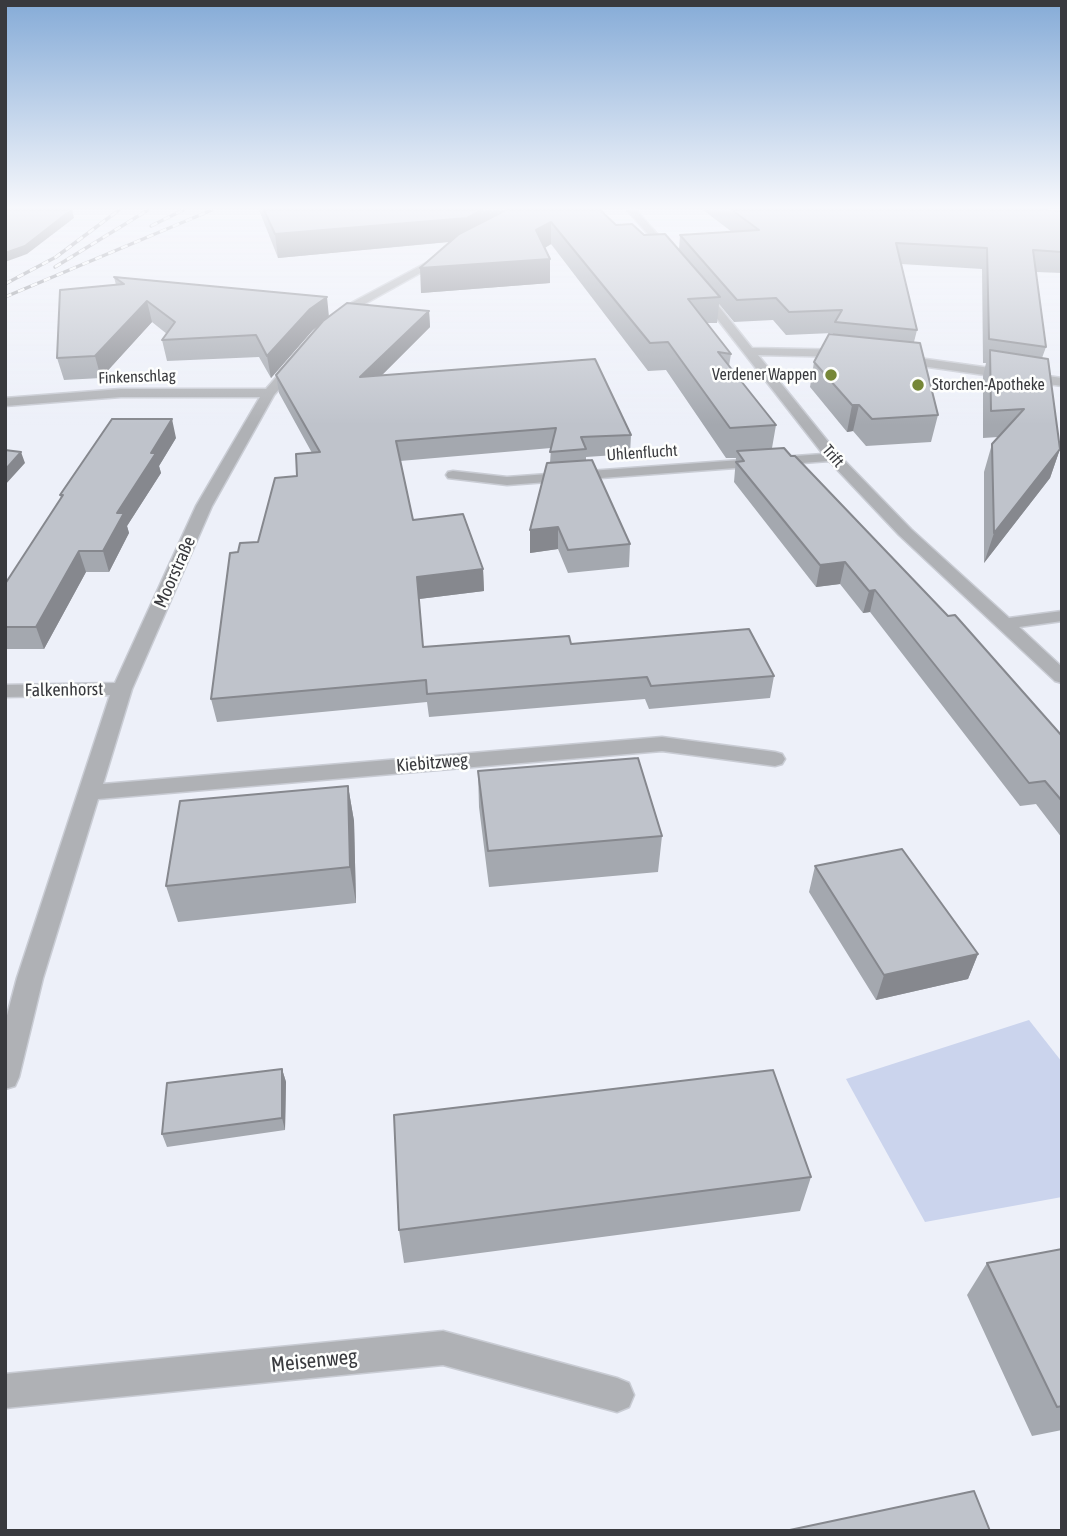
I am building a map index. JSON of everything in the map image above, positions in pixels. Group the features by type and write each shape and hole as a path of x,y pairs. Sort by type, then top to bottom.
{"street":[{"name":"Moorstraße","path":"5,1077 30,978 122,689 204,506 269,393 315,339 357,304 398,282"},
{"name":"Trift","path":"693,282 833,457 905,532 1062,677"},
{"path":"749,351 812,350 864,355"},
{"path":"887,358 1062,382"},
{"name":"Finkenschlag","path":"5,402 121,393 269,393"},
{"name":"Uhlenflucht","path":"453,475 507,481 833,457"},
{"path":"1003,624 1062,616"},
{"name":"Falkenhorst","path":"5,691 122,689"},
{"name":"Kiebitzweg","path":"90,792 662,744 775,758"},
{"name":"Meisenweg","path":"5,1391 443,1348 617,1395"}],"shaded area":[{"path":"1029,1020 1062,1062 1062,1197 925,1222 846,1079"}],"building":[{"path":"121,282 164,282 327,297 310,309 267,356 256,335 162,340 175,322 147,301 95,356 57,358 60,290 124,284"},
{"path":"600,282 707,282 720,297 688,299 731,354 718,352 776,425 730,428 668,342 650,343"},
{"path":"721,282 905,282 917,330 835,322 842,310 789,312 776,298 737,300"},
{"path":"988,282 1037,282 1046,347 989,339"},
{"path":"347,303 429,311 360,377 595,359 631,435 581,437 586,449 550,452 556,428 396,441 413,520 463,514 483,569 417,577 423,647 569,636 571,644 749,629 774,676 651,686 647,677 427,694 426,680 211,699 230,553 238,552 240,543 258,542 275,478 297,476 296,454 320,452 276,375 323,321"},
{"path":"829,334 920,343 938,415 872,419 859,405 852,405 814,362"},
{"path":"990,350 1048,359 1060,449 994,533 992,444 1024,409 991,411"},
{"path":"112,419 172,419 151,453 156,453 117,513 124,513 103,551 79,551 36,627 5,627 5,584 63,495 60,495"},
{"path":"784,448 791,456 795,456 948,616 955,615 1062,736 1062,801 1045,781 1029,783 875,590 869,591 845,562 820,565 736,462 744,461 737,451"},
{"path":"5,450 21,452 5,470"},
{"path":"592,460 630,544 568,550 558,527 530,530 547,463"},
{"path":"638,758 662,836 488,851 478,771"},
{"path":"348,786 350,867 166,886 180,801"},
{"path":"902,849 978,954 884,975 815,866"},
{"path":"282,1069 282,1118 162,1134 167,1083"},
{"path":"773,1070 811,1177 399,1230 394,1115"},
{"path":"1062,1249 1062,1406 1057,1407 987,1263"},
{"path":"974,1491 990,1531 785,1531"}],"railway":[{"path":"5,284 9,282"},
{"path":"5,297 41,282"}],"place":[{"name":"Verdener Wappen","path":"831,375"},
{"name":"Storchen-Apotheke","path":"918,385"}]}
